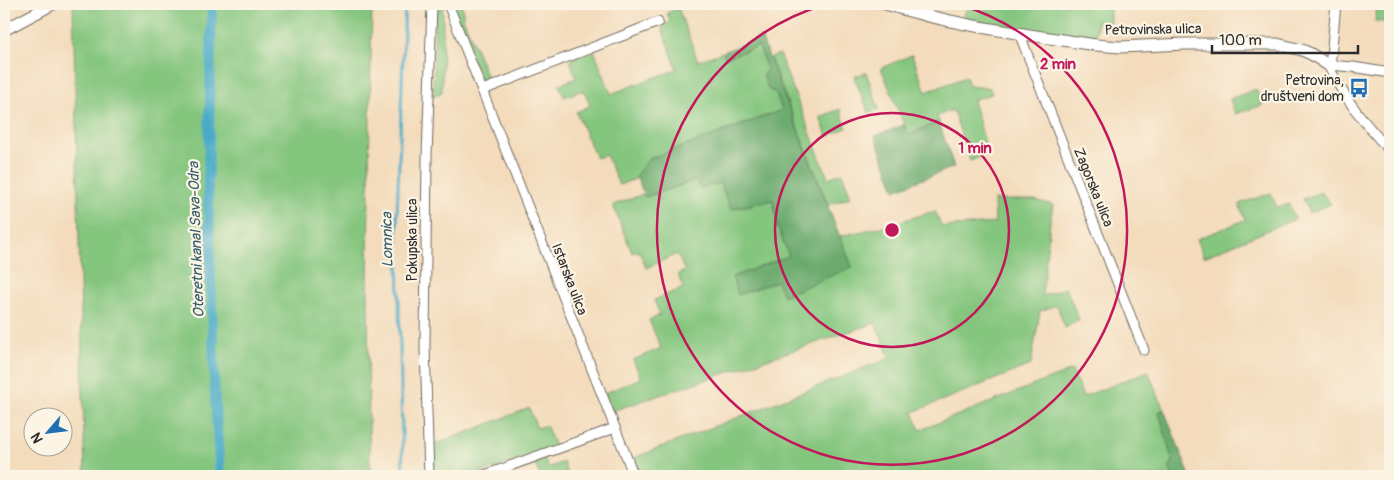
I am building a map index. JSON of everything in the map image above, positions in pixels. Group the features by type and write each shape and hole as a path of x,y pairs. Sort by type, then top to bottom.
{"street":[{"path":"4,30 53,4"},
{"name":"Pokupska ulica","path":"429,476 425,347 426,157 432,4"},
{"name":"Istarska ulica","path":"448,4 634,476"},
{"name":"Petrovinska ulica","path":"886,4 952,22 1096,45 1120,47 1185,44 1276,44 1302,50 1328,65 1390,73"},
{"path":"1336,4 1331,57 1328,65 1338,86 1351,105 1390,151"},
{"path":"483,90 658,22"},
{"name":"Zagorska ulica","path":"1019,33 1144,350"},
{"path":"485,476 615,428"}],"green space":[{"path":"73,4 372,4 368,299 370,476 85,476"},
{"path":"435,4 443,4 442,92 433,97"},
{"path":"451,4 461,4 463,9 463,17 488,80 482,83"},
{"path":"968,4 1110,4 1110,22 1097,22 1096,40 963,19"},
{"path":"1377,4 1390,4 1390,23 1375,21"},
{"path":"678,8 698,61 723,52 725,58 759,46 767,69 763,75 768,89 776,93 782,110 649,159 637,175 638,178 619,185 606,155 596,158 576,112 590,106 584,90 564,97 559,85 576,78 570,60 594,50 611,94 677,69 661,26 670,22 667,13"},
{"path":"761,37 852,267 783,296 777,281 738,295 732,277 789,256 778,228 773,200 731,209 720,183 700,188 696,180 645,197 636,175 649,159 782,110 776,93 768,89 763,75 767,69 759,46 725,58 723,52"},
{"path":"779,54 828,178 842,173 851,197 828,205 770,58"},
{"path":"912,55 926,92 966,77 969,86 990,88 992,94 973,100 988,154 970,161 953,110 937,116 939,122 908,134 881,68"},
{"path":"866,72 879,109 869,113 854,77"},
{"path":"1256,89 1263,105 1235,114 1230,99"},
{"path":"840,109 847,128 827,136 820,117"},
{"path":"939,122 954,167 895,190 875,136 904,125 908,134"},
{"path":"697,180 720,183 731,209 773,200 778,228 789,256 732,277 777,281 852,267 840,236 885,226 935,211 942,227 995,223 994,200 1035,200 1053,205 1042,296 1066,288 1079,320 1065,328 1057,305 1040,311 1031,365 913,412 920,430 1072,370 1083,397 1148,371 1164,410 1159,412 1173,463 1169,466 1173,476 933,476 931,472 921,476 638,476 631,459 890,358 875,323 612,411 605,393 641,378 633,360 661,348 649,320 660,315 654,300 683,288 678,274 685,271 677,254 646,268 639,251 632,253 613,205 644,194 646,197"},
{"path":"1321,192 1331,204 1309,213 1303,199"},
{"path":"1271,193 1277,208 1289,204 1295,219 1204,257 1197,239 1245,220 1239,204"},
{"path":"529,408 537,428 546,425 555,447 473,476 433,476 431,445"},
{"path":"1164,410 1190,476 1173,476 1169,466 1173,463 1159,412"},
{"path":"544,458 548,468 563,462 568,476 540,476 534,461"}],"waterway":[{"name":"Oteretni kanal Sava-Odra","path":"212,4 208,184 215,399 220,476"},
{"name":"Lomnica","path":"403,476 397,215 405,4"}],"place":[{"name":"Petrovina, društveni dom","path":"1359,88"}]}
